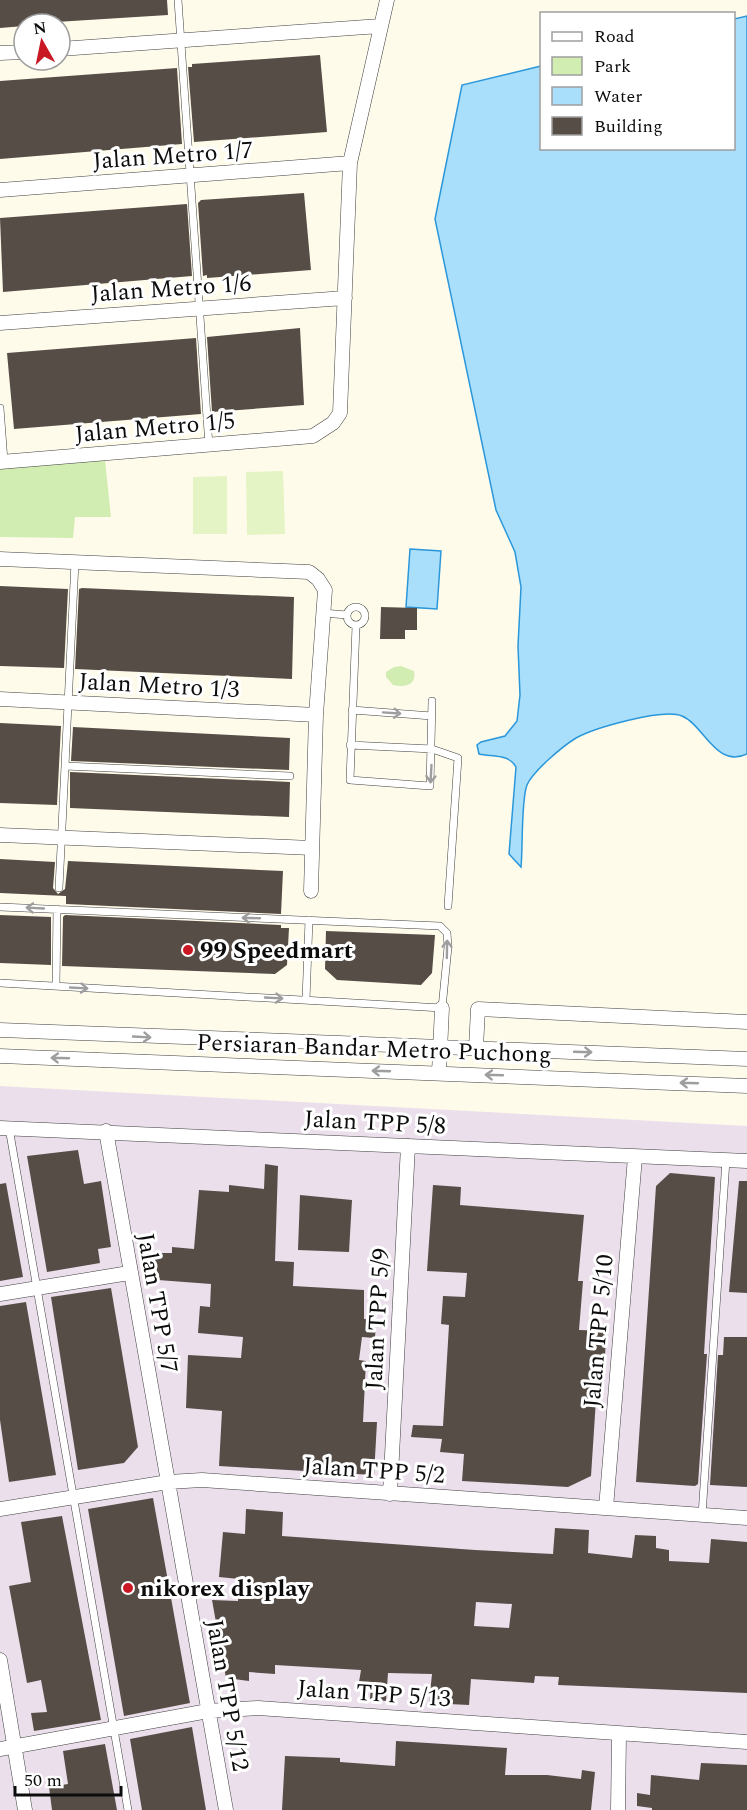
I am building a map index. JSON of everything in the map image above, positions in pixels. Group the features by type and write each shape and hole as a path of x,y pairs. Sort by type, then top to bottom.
{"street":[{"path":"345,298 350,164 387,0"},
{"path":"72,48 380,26"},
{"name":"Jalan Metro 1/7","path":"0,190 350,164"},
{"name":"Jalan Metro 1/6","path":"0,323 345,298"},
{"name":"Jalan Metro 1/5","path":"2,461 312,436 333,423 340,413 345,298"},
{"path":"0,559 309,572 318,579 325,590 316,715 311,891"},
{"name":"Jalan Metro 1/3","path":"0,699 316,715"},
{"path":"0,835 312,848"},
{"path":"439,1073 442,1008"},
{"path":"476,1048 478,1009 747,1022"},
{"name":"Persiaran Bandar Metro Puchong","path":"0,1030 189,1040 440,1046 747,1059"},
{"name":"Persiaran Bandar Metro Puchong","path":"0,1056 747,1086"},
{"name":"Jalan TPP 5/8","path":"4,1128 747,1161"},
{"name":"Jalan TPP 5/7","path":"106,1131 129,1273 168,1482"},
{"name":"Jalan TPP 5/9","path":"390,1494 408,1146"},
{"name":"Jalan TPP 5/10","path":"606,1508 635,1157"},
{"path":"0,1294 129,1273"},
{"name":"Jalan TPP 5/2","path":"0,1509 168,1482 219,1480 747,1518"},
{"name":"Jalan TPP 5/12","path":"168,1482 226,1810"},
{"path":"0,1660 25,1810"},
{"name":"Jalan TPP 5/13","path":"0,1749 208,1711 275,1708 747,1742"},
{"path":"618,1810 619,1734"}],"lane":[{"path":"178,0 209,446"},
{"path":"0,408 2,461"},
{"path":"59,888 75,562"},
{"path":"354,607 362,609 365,617 363,622 356,626 348,622 347,615 354,607"},
{"path":"323,614 347,615"},
{"path":"356,626 350,780 425,788 430,786 432,781 432,701"},
{"path":"352,710 432,716"},
{"path":"350,745 432,749 454,755 459,765 447,906"},
{"path":"65,766 290,776"},
{"path":"0,907 440,926 447,933 448,947 442,1008 0,983"},
{"path":"56,986 57,909"},
{"path":"306,1000 309,920"},
{"path":"4,1128 36,1288 128,1810"},
{"path":"702,1515 726,1160"}],"shaded area":[{"path":"0,1086 747,1126 747,1810 0,1810"}],"green space":[{"path":"105,460 111,517 75,517 73,538 0,537 0,467"},
{"path":"283,471 285,534 247,535 246,472"},
{"path":"227,476 227,534 193,534 193,477"},
{"path":"401,666 414,671 414,680 406,686 393,685 386,677 386,672"}],"water":[{"path":"747,16 747,754 736,757 727,756 711,744 690,721 673,714 629,720 576,738 542,766 527,785 523,812 521,867 509,854 516,767 505,758 479,754 477,745 505,736 517,721 520,695 518,646 521,587 515,552 496,510 435,219 462,85 540,66 540,150 735,150 735,19"},
{"path":"410,549 441,551 437,609 406,607"}],"building":[{"path":"0,0 167,0 168,15 72,21 72,12 12,12 12,27 0,28"},
{"path":"320,55 327,132 194,142 188,67 192,67 192,64"},
{"path":"177,68 182,144 0,159 0,81"},
{"path":"304,193 311,270 207,278 207,275 203,276 198,203 201,200"},
{"path":"187,204 192,276 3,292 0,218"},
{"path":"300,328 304,405 212,412 207,337"},
{"path":"196,338 201,414 14,429 7,353"},
{"path":"0,586 68,589 64,668 0,666"},
{"path":"79,589 294,597 292,679 75,669"},
{"path":"381,607 417,608 417,630 405,630 405,639 380,639"},
{"path":"0,723 61,726 57,805 0,803"},
{"path":"73,727 290,738 289,770 71,761"},
{"path":"70,772 290,782 289,817 70,808"},
{"path":"0,859 55,862 53,888 58,894 65,889 68,861 283,871 281,914 66,904 66,896 0,893"},
{"path":"0,915 51,917 51,965 0,963"},
{"path":"65,915 281,925 281,928 289,928 287,965 275,974 62,966 63,917"},
{"path":"326,931 435,935 432,973 421,985 337,980 325,969"},
{"path":"78,1150 84,1184 101,1181 111,1247 98,1249 100,1263 47,1272 27,1156"},
{"path":"265,1164 278,1166 275,1261 294,1262 293,1286 364,1290 364,1319 376,1320 375,1338 362,1337 359,1360 366,1361 363,1422 377,1422 374,1475 219,1466 222,1411 186,1408 188,1355 241,1358 243,1337 198,1333 200,1306 210,1307 211,1284 158,1280 154,1253 172,1253 172,1247 194,1249 199,1190 229,1192 229,1185 264,1189"},
{"path":"670,1173 715,1177 704,1354 707,1354 698,1484 695,1486 636,1482 656,1186"},
{"path":"739,1181 747,1181 747,1293 729,1292"},
{"path":"6,1183 23,1277 0,1281 0,1184"},
{"path":"433,1185 461,1187 460,1205 584,1215 578,1281 583,1281 579,1330 606,1331 604,1385 597,1384 591,1476 568,1487 462,1481 464,1454 440,1452 442,1439 411,1437 413,1425 443,1426 449,1325 441,1324 443,1296 465,1297 467,1273 427,1271"},
{"path":"300,1195 352,1200 349,1252 298,1250"},
{"path":"111,1288 138,1447 124,1463 78,1470 51,1297"},
{"path":"26,1302 56,1475 9,1482 0,1420 0,1306"},
{"path":"724,1337 747,1337 747,1487 710,1485 718,1355 723,1355"},
{"path":"153,1498 190,1703 124,1716 88,1509"},
{"path":"246,1509 283,1512 282,1536 475,1550 553,1554 555,1528 589,1530 588,1553 632,1558 635,1535 656,1536 656,1548 669,1550 669,1561 709,1563 711,1539 747,1542 747,1693 558,1685 559,1677 535,1676 534,1683 471,1679 469,1705 429,1703 432,1674 388,1673 386,1701 370,1699 371,1683 359,1682 361,1670 275,1665 275,1674 249,1672 249,1681 226,1678 212,1600 238,1601 239,1579 219,1577 223,1532 245,1534","holes":["476,1602 512,1604 509,1628 474,1626"]},
{"path":"62,1516 101,1720 34,1731 31,1713 47,1712 41,1680 27,1683 9,1586 31,1582 21,1522"},
{"path":"192,1727 206,1810 142,1810 130,1739"},
{"path":"396,1741 507,1748 505,1775 547,1775 581,1779 582,1770 595,1772 591,1810 282,1810 285,1756 340,1758 340,1762 395,1766"},
{"path":"105,1744 117,1810 52,1810 49,1787 68,1784 63,1751"},
{"path":"701,1763 747,1765 747,1810 652,1810 652,1808 637,1806 637,1793 650,1795 651,1775 699,1780"}],"place":[{"name":"99 Speedmart","path":"188,950"},
{"name":"nikorex display","path":"128,1588"}]}
